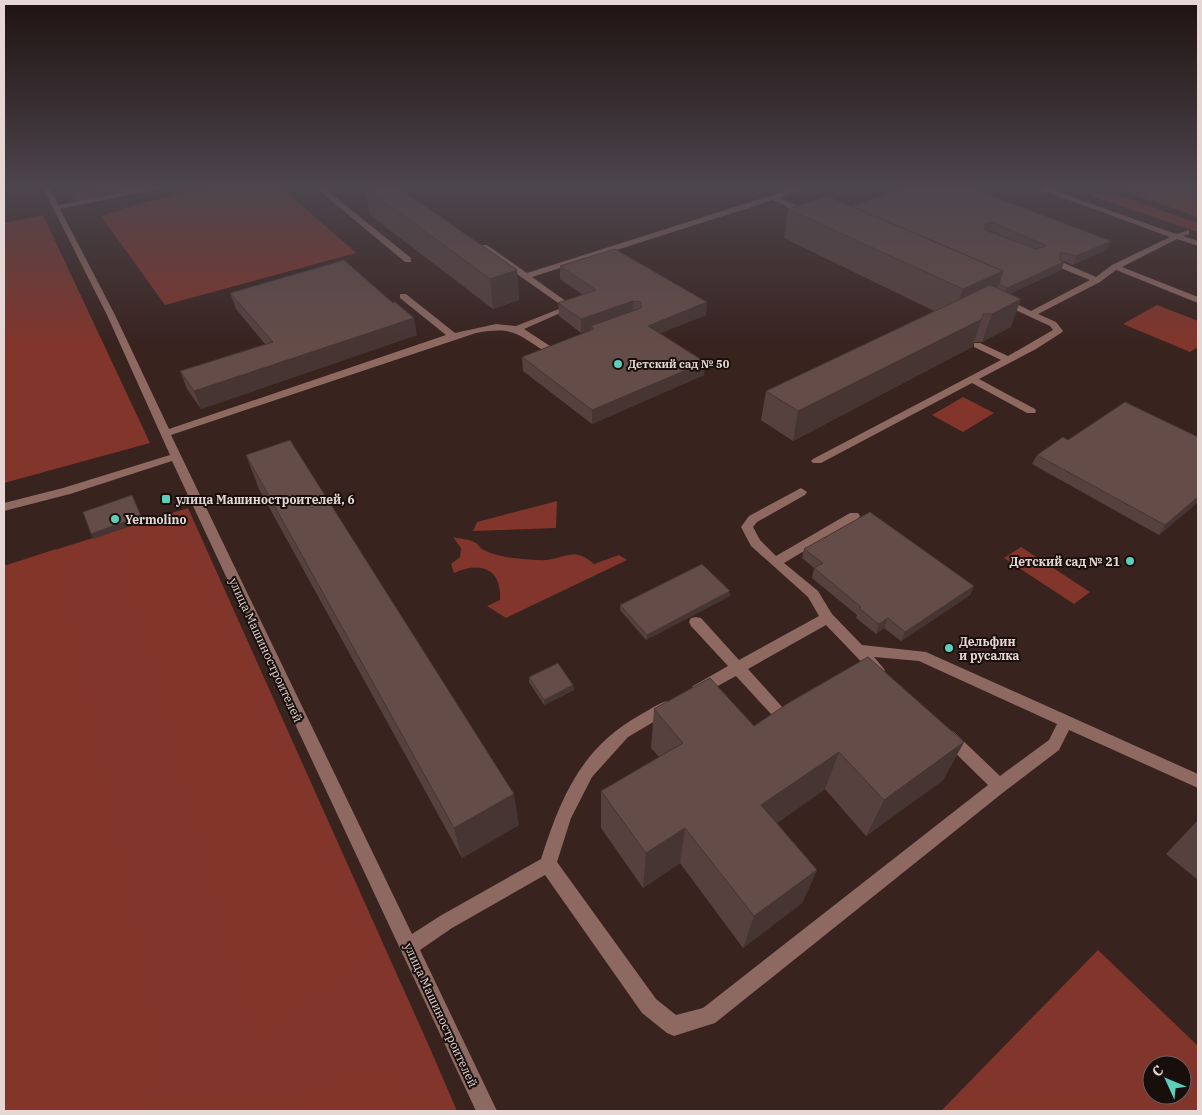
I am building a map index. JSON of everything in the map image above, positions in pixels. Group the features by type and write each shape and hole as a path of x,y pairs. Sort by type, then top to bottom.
{"street":[{"name":"улица Машиностроителей","path":"72,240 111,315 175,457 487,1111"},
{"path":"383,240 408,260"},
{"path":"165,434 454,336 496,327 518,329 570,307 473,240"},
{"path":"526,276 640,240"},
{"path":"1031,314 1097,280 1115,267 1172,240"},
{"path":"1061,265 1097,280"},
{"path":"1115,267 1198,300"},
{"path":"403,296 454,336"},
{"path":"817,461 1053,336 1058,331 1053,324 995,297"},
{"path":"518,329 549,350 566,344"},
{"path":"977,345 1008,360"},
{"path":"971,380 1031,411"},
{"path":"4,506 66,491 175,457"},
{"path":"801,492 753,519 747,527 755,543 813,594 827,618 885,677"},
{"path":"775,562 854,516"},
{"path":"409,947 446,922 548,864 563,816 586,772 623,732 827,618"},
{"path":"696,622 787,722"},
{"path":"857,650 920,656 1198,781"},
{"path":"548,864 649,1006 674,1026 708,1016 999,786 1054,745 1066,722"},
{"path":"935,725 999,786"}],"shaded area":[{"path":"4,240 55,240 150,443 4,483"},
{"path":"118,240 341,240 356,253 165,305"},
{"path":"1157,305 1198,321 1198,347 1190,352 1123,324"},
{"path":"963,397 994,413 963,432 932,415"},
{"path":"557,501 556,528 473,531 477,522"},
{"path":"188,508 457,1111 4,1111 4,566"},
{"path":"181,519 376,956 251,1047 114,541"},
{"path":"453,537 471,541 490,553 510,558 546,560 573,554 586,558 594,564 619,555 627,560 506,618 487,606 500,600 500,589 493,574 481,568 464,569 454,573 451,564 460,557 461,548"},
{"path":"1021,547 1090,592 1074,604 1004,558"},
{"path":"56,549 58,560 64,558 173,1089 121,1111 4,1111 4,566"},
{"path":"1098,950 1198,1046 1198,1111 941,1111"},
{"path":"390,1053 414,1111 273,1111 272,1107"}],"building":[{"path":"437,240 474,240 517,270 490,279"},
{"path":"856,240 930,240 1003,271 963,289"},
{"path":"931,240 1012,240 1036,249 1045,245 1034,240 1111,241 1076,256 1060,253 1060,260 1064,262 1007,288 999,284 1003,271"},
{"path":"615,249 707,302 648,326 705,362 592,410 522,357 594,329 591,326 641,308 641,302 633,301 581,319 558,303 596,290 560,266"},
{"path":"344,260 393,303 395,302 414,318 194,391 180,371 273,342 230,293"},
{"path":"990,285 1021,299 992,314 983,314 982,319 798,411 766,391"},
{"path":"1125,402 1198,437 1198,497 1165,525 1037,455 1063,437 1068,440"},
{"path":"290,440 514,794 454,828 246,455"},
{"name":"Yermolino","path":"132,495 141,516 91,534 83,512"},
{"path":"870,512 974,586 905,632 888,618 879,624 814,568 823,563 804,549"},
{"path":"702,564 730,591 647,635 620,605"},
{"path":"868,657 964,742 884,800 839,752 761,805 817,870 754,916 685,828 646,853 601,791 683,743 654,709 710,678 754,726 790,702"},
{"path":"558,663 573,685 544,700 529,677"}],"place":[{"name":"Детский сад № 50","path":"618,364"},
{"name":"улица Машиностроителей, 6","path":"166,499"},
{"name":"Yermolino","path":"115,519"},
{"name":"Детский сад № 21","path":"1130,561"},
{"name":"Дельфин и русалка","path":"949,648"}]}
